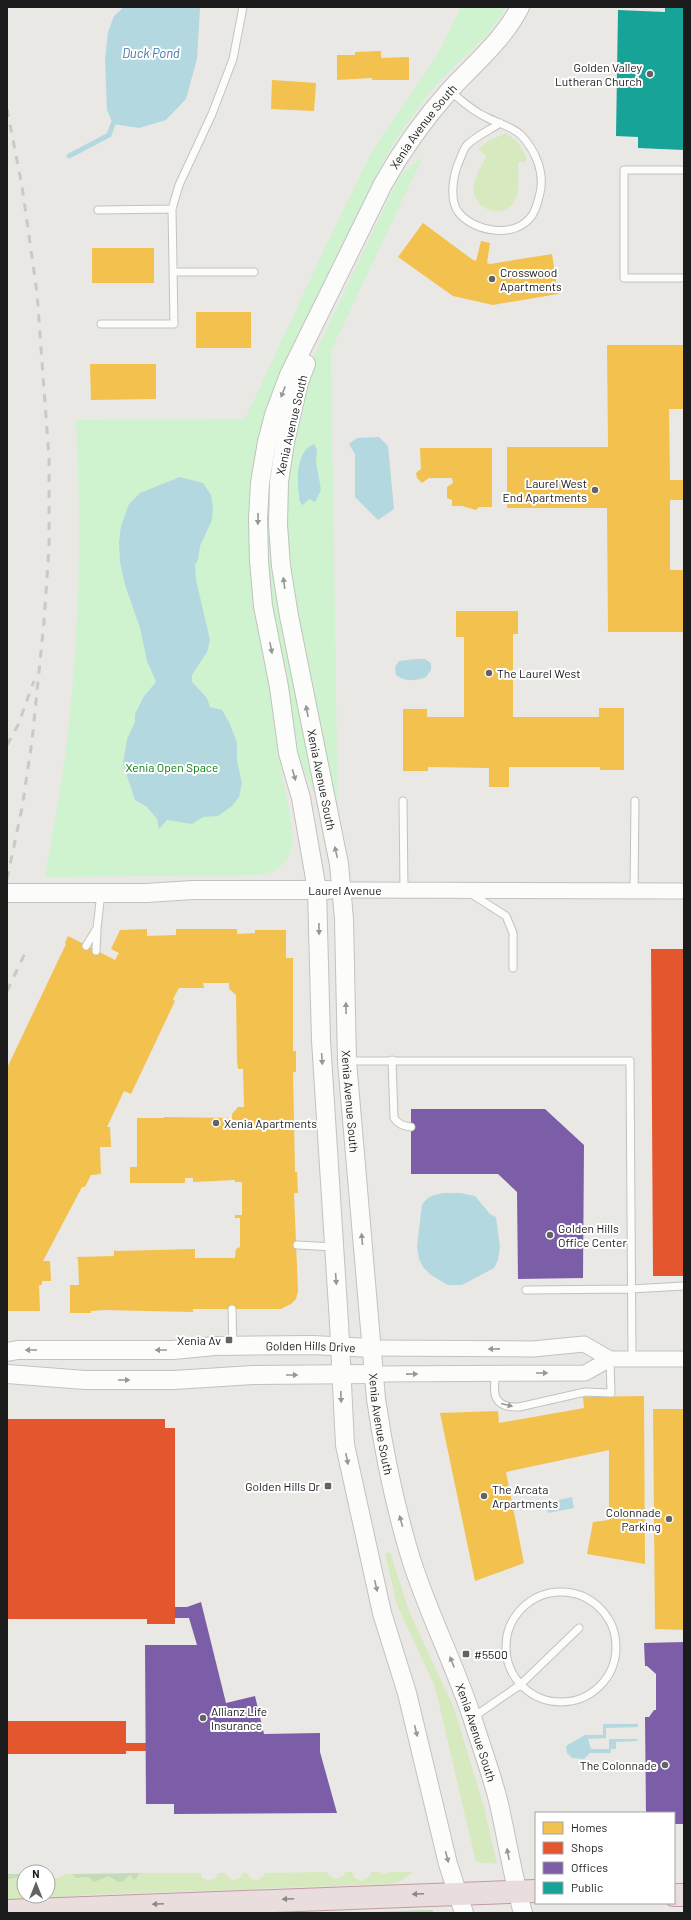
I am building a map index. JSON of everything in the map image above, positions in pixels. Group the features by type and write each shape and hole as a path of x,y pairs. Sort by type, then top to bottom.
{"highway":[{"path":"7,1911 526,1891"}],"street":[{"name":"Xenia Avenue South","path":"464,1913 448,1864 407,1693 382,1613 347,1458 340,1375 340,1346 321,1040 317,890 301,798 288,753 279,687 263,606 259,561 258,518 266,449 274,415 289,374 394,164 427,117 497,41 510,25 520,7"},
{"name":"Xenia Avenue South","path":"336,281 299,382 285,442 279,482 278,525 281,566 289,616 339,864 342,890 347,1061 373,1374 382,1442 411,1559 472,1718 498,1803 510,1867 526,1891 523,1913"},
{"name":"Laurel Avenue","path":"7,893 146,893 193,890 684,891"},
{"name":"Golden Hills Drive","path":"7,1352 173,1350 233,1346 533,1349 584,1344 610,1359"},
{"name":"Golden Hills Drive","path":"7,1374 85,1380 174,1380 214,1376 585,1373 610,1359 684,1359"}],"lane":[{"path":"101,324 174,324 172,209 179,185 212,114 233,59 243,7"},
{"path":"450,91 470,108 510,127 521,136 536,156 540,172 541,190 538,204 531,218 520,227 503,230 488,229 471,223 459,213 455,202 453,185 455,171 466,145 500,123"},
{"path":"684,170 624,170 624,278 684,278"},
{"path":"98,210 172,209"},
{"path":"174,272 254,272"},
{"path":"403,801 404,890"},
{"path":"634,891 635,801"},
{"path":"466,890 506,916 513,933 513,968"},
{"path":"96,951 101,893"},
{"path":"86,946 97,928"},
{"path":"392,1060 394,1118 403,1126 411,1127"},
{"path":"347,1061 630,1061 632,1359"},
{"path":"297,1245 334,1247"},
{"path":"526,1290 631,1289 684,1286"},
{"path":"232,1309 233,1346"},
{"path":"496,1373 494,1382 496,1398 500,1404 508,1407 519,1407 585,1392 611,1393 610,1359"},
{"path":"560,1592 574,1594 590,1600 602,1610 610,1621 615,1634 617,1648 614,1666 606,1681 595,1691 579,1700 563,1703 547,1701 532,1695 520,1685 510,1669 506,1654 506,1641 513,1621 525,1606 534,1599 547,1594 560,1592"},
{"path":"472,1718 520,1685 579,1628"}],"green space":[{"name":"Xenia Open Space","path":"461,7 506,7 490,32 439,81 426,97 400,133 386,156 318,297 258,459 274,697 282,774 293,842 289,856 280,867 272,872 259,875 45,877 60,790 69,725 74,668 79,562 79,491 76,420 245,419 330,237 373,150 436,57"},
{"path":"506,133 517,141 527,158 525,162 518,162 517,194 511,206 504,210 489,210 482,206 474,193 474,184 486,156 478,149 490,140"},
{"path":"425,152 331,351 338,826 290,590 284,495 305,382 314,356 399,177 421,158"},
{"path":"286,408 276,464 328,855 326,856 315,794 298,758 266,588 268,472"},
{"path":"390,1552 409,1611 454,1708 484,1807 497,1864 476,1862 435,1687 397,1605 385,1554"},
{"path":"327,1872 336,1879 344,1875 346,1872 352,1872 355,1878 362,1881 371,1875 371,1872 380,1872 383,1874 390,1872 413,1872 401,1881 392,1884 56,1897 56,1878 64,1876 64,1874 72,1874 77,1878 89,1877 98,1880 109,1876 116,1879 131,1875 138,1878 140,1873 201,1873 202,1878 207,1880 215,1879 218,1873 225,1873 233,1880 240,1878 243,1873 247,1873 253,1880 259,1880 265,1873"},
{"path":"140,1873 136,1879 133,1879 131,1875 124,1881 118,1882 109,1876 94,1882 89,1877 76,1878 72,1874"},
{"path":"7,1874 16,1874 16,1878 7,1879"},
{"path":"16,1877 16,1900 7,1901 7,1879"},
{"path":"433,1910 433,1913 352,1913"}],"water":[{"name":"Duck Pond","path":"124,7 200,8 197,59 186,99 166,120 139,128 113,124 107,110 105,59 108,32 114,16"},
{"path":"379,437 388,446 394,509 378,520 355,497 355,454 349,444 357,438"},
{"path":"314,444 317,449 316,462 321,490 315,502 309,499 303,505 300,502 299,495 298,470 303,454"},
{"path":"180,477 203,483 211,495 213,507 212,520 200,546 198,560 195,565 196,580 210,640 207,652 192,675 192,682 207,698 210,707 222,710 230,724 237,743 237,761 242,783 239,797 232,806 218,816 203,817 192,824 167,820 159,829 157,819 147,807 135,800 123,764 127,739 135,722 135,714 144,696 156,682 147,661 140,628 125,585 120,562 119,543 121,526 129,504 140,493"},
{"path":"425,659 431,663 431,670 426,677 411,680 403,679 396,675 395,667 399,661"},
{"path":"444,1193 460,1193 475,1196 490,1214 496,1217 500,1247 498,1260 494,1268 462,1285 448,1285 431,1275 423,1267 419,1259 417,1246 422,1205 425,1200 434,1195"},
{"path":"572,1497 574,1508 548,1513 546,1503"},
{"path":"603,1724 638,1724 638,1727 606,1728 606,1738 588,1739 591,1749 609,1749 609,1739 637,1739 637,1741 616,1742 616,1749 611,1749 611,1753 590,1753 584,1759 572,1758 567,1753 566,1746 585,1735 603,1735"}],"building: Homes":[{"path":"381,51 381,58 409,57 409,80 372,80 372,78 337,80 337,55 355,55 355,52"},
{"path":"272,80 316,83 314,111 271,109"},
{"name":"Crosswood Apartments","path":"423,223 476,261 481,241 490,243 487,263 490,264 552,254 558,294 493,305 453,296 398,257"},
{"path":"92,248 154,248 154,283 92,283"},
{"path":"196,312 251,312 251,348 196,348"},
{"name":"Laurel West End Apartments","path":"607,345 684,345 684,409 669,409 670,480 684,480 684,500 670,500 670,570 684,570 684,632 608,632 607,508 507,508 507,447 608,447"},
{"path":"90,364 156,364 156,399 91,400"},
{"path":"420,448 492,448 492,507 479,507 476,510 462,506 452,506 452,500 447,498 447,487 453,483 452,478 429,478 422,483 417,478 416,473 421,469"},
{"name":"The Laurel West","path":"456,611 518,611 518,634 513,634 513,717 599,717 599,708 624,708 624,770 600,770 600,767 509,767 509,787 489,787 489,768 428,767 428,771 403,771 403,709 427,709 427,717 464,717 464,637 456,637"},
{"name":"Xenia Apartments","path":"147,929 147,936 176,935 176,929 237,929 237,934 255,933 255,930 286,930 286,958 293,958 293,1051 296,1051 296,1072 293,1072 295,1172 297,1172 298,1193 294,1193 298,1291 296,1299 291,1304 281,1309 193,1309 193,1312 104,1310 91,1311 91,1313 70,1313 70,1285 79,1285 78,1259 76,1257 114,1256 114,1250 195,1249 195,1258 235,1258 236,1249 240,1247 240,1218 235,1218 235,1215 242,1215 242,1182 235,1182 235,1180 193,1182 193,1178 185,1178 185,1183 130,1183 130,1167 137,1167 137,1118 232,1118 232,1114 238,1107 244,1107 243,1069 238,1069 237,1061 236,995 229,989 229,983 203,983 204,988 179,988 173,999 175,1001 131,1094 124,1091 107,1127 110,1127 111,1147 100,1147 101,1174 91,1175 85,1187 82,1187 43,1261 50,1261 51,1281 42,1281 42,1285 39,1285 40,1311 7,1311 7,1068 66,944 65,943 68,936 115,960 119,953 111,949 120,930"},
{"name":"The Arcata Arpartments","path":"644,1396 645,1564 587,1554 593,1522 609,1520 609,1450 506,1472 524,1563 475,1581 440,1413 498,1411 499,1423 584,1408 583,1397"},
{"name":"Colonnade Parking","path":"653,1409 684,1409 684,1630 655,1629"}],"building: Shops":[{"path":"651,949 684,949 684,1276 653,1276"},
{"path":"7,1419 165,1419 165,1428 175,1428 175,1624 147,1624 147,1619 7,1619"},
{"path":"7,1721 126,1721 126,1743 146,1743 146,1751 126,1751 126,1754 7,1754"}],"building: Offices":[{"name":"Golden Hills Office Center","path":"411,1109 545,1109 584,1145 583,1278 518,1279 517,1192 498,1174 411,1174"},
{"name":"Allianz Life Insurance","path":"201,1602 226,1703 255,1696 264,1734 320,1733 320,1752 337,1813 174,1814 174,1804 146,1804 145,1645 197,1645 189,1618 175,1618 175,1607 187,1607"},
{"name":"The Colonnade","path":"684,1642 684,1824 675,1824 675,1812 646,1812 645,1717 649,1717 654,1710 656,1710 656,1674 645,1666 644,1643"}],"building: Public":[{"name":"Golden Valley Lutheran Church","path":"665,7 684,7 684,150 638,148 638,137 616,136 618,10 665,12"}],"waterway":[{"path":"69,156 109,135 115,119"}],"railway":[{"path":"7,109 22,186 37,293 49,458 49,547 44,622 32,741 22,808 7,879"},
{"path":"7,745 18,725 34,681"},
{"path":"7,991 27,949"}],"place":[{"name":"Golden Valley Lutheran Church","path":"650,74"},
{"name":"Crosswood Apartments","path":"492,279"},
{"name":"Laurel West End Apartments","path":"595,490"},
{"name":"The Laurel West","path":"489,673"},
{"name":"Xenia Apartments","path":"216,1123"},
{"name":"Golden Hills Office Center","path":"550,1235"},
{"name":"Xenia Av","path":"229,1340"},
{"name":"Golden Hills Dr","path":"328,1486"},
{"name":"The Arcata Arpartments","path":"484,1496"},
{"name":"Colonnade Parking","path":"669,1519"},
{"name":"#5500","path":"466,1654"},
{"name":"Allianz Life Insurance","path":"203,1718"},
{"name":"The Colonnade","path":"665,1765"}]}
